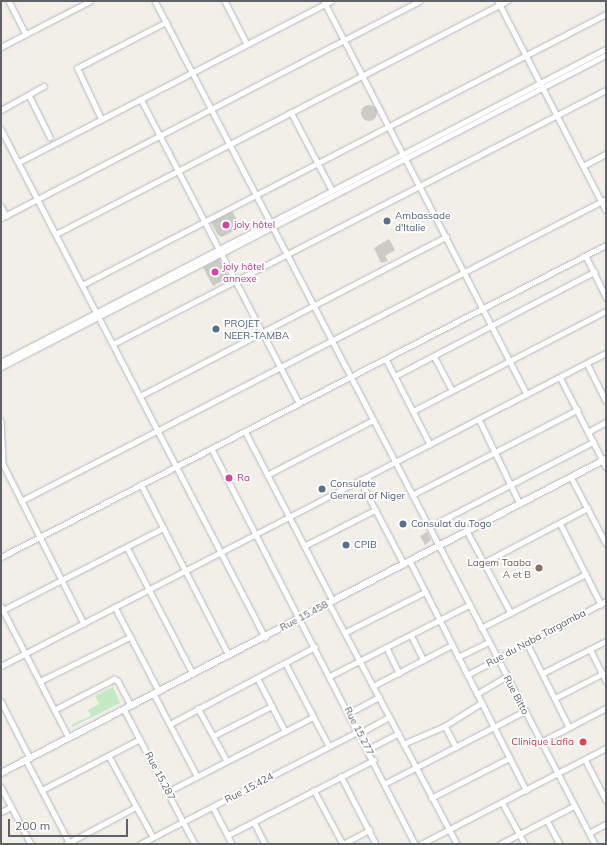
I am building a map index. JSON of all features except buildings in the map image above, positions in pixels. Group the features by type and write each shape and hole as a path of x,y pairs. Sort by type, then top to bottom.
{"main road":[{"name":"Rue 15.458","path":"1,773 604,460"}],"street":[{"path":"9,1 26,34"},
{"path":"1,47 90,1"},
{"name":"Rue Bitto","path":"155,1 595,844"},
{"path":"225,1 247,44"},
{"path":"19,162 193,73 324,2 331,1"},
{"path":"1,206 3,217 419,1"},
{"path":"56,234 498,3 506,1"},
{"path":"324,2 527,394"},
{"path":"498,3 527,56 583,166 604,200 606,210"},
{"path":"82,285 606,14"},
{"path":"101,119 77,68 166,22"},
{"path":"541,86 606,49"},
{"path":"272,224 332,190 606,54"},
{"path":"1,110 44,86"},
{"path":"113,344 606,90"},
{"path":"29,95 50,137"},
{"path":"140,99 299,403"},
{"path":"291,112 332,190"},
{"path":"1,128 220,553 265,637"},
{"path":"583,166 606,154"},
{"path":"1,367 26,352 404,155"},
{"path":"21,501 282,368 604,200"},
{"path":"140,396 446,237"},
{"path":"1,557 606,245"},
{"path":"586,256 606,296"},
{"path":"395,376 594,272"},
{"path":"413,411 510,359 606,311"},
{"path":"1,362 26,352"},
{"path":"1,666 606,353"},
{"path":"434,356 452,390"},
{"path":"386,358 430,444"},
{"path":"587,363 604,392 606,400"},
{"path":"560,377 576,410 604,460 606,467"},
{"path":"412,495 496,453 576,410"},
{"path":"479,419 520,504"},
{"path":"267,475 373,420"},
{"path":"1,421 2,464 84,624"},
{"path":"588,432 606,422"},
{"path":"245,431 415,768 457,844"},
{"path":"429,527 593,442"},
{"name":"Rue 15.277","path":"212,449 299,619 386,783 415,844"},
{"path":"571,477 606,543"},
{"path":"360,480 376,510 425,592 526,790"},
{"path":"141,484 229,655"},
{"path":"485,562 588,508"},
{"path":"304,546 376,510"},
{"path":"560,522 586,574 604,603"},
{"path":"69,738 2,608 62,580 163,528"},
{"path":"467,531 485,562 511,613"},
{"path":"126,547 193,674"},
{"path":"481,628 586,574"},
{"path":"346,632 425,592"},
{"name":"Rue du Naba Targamba","path":"467,675 604,603"},
{"path":"330,676 470,605"},
{"path":"115,607 196,776"},
{"path":"412,635 424,660"},
{"path":"40,681 130,637"},
{"path":"543,673 606,641"},
{"path":"458,657 489,642"},
{"path":"527,643 569,727"},
{"path":"373,686 452,645"},
{"path":"170,724 198,708 258,679 315,647"},
{"path":"387,648 399,673"},
{"path":"590,649 606,681"},
{"path":"286,664 329,746"},
{"path":"555,698 602,674"},
{"path":"476,694 506,676"},
{"path":"54,710 114,679 118,681 131,705"},
{"path":"258,679 285,731"},
{"path":"349,713 379,697"},
{"path":"1,701 67,843 136,807"},
{"path":"403,744 445,726 481,703"},
{"path":"213,736 272,706"},
{"path":"198,708 227,761"},
{"path":"541,742 606,708"},
{"name":"Rue 15.287","path":"124,709 169,791 195,844"},
{"path":"386,783 525,711"},
{"path":"169,791 313,717"},
{"name":"Rue 15.424","path":"140,844 329,746 389,717"},
{"path":"445,726 456,747"},
{"path":"368,749 398,734"},
{"path":"42,790 140,740"},
{"path":"421,844 606,748"},
{"path":"109,756 153,837"},
{"path":"431,798 509,758"},
{"path":"585,759 606,800"},
{"path":"228,835 374,760"},
{"path":"341,776 376,844"},
{"path":"1,787 31,844"},
{"path":"601,790 606,788"},
{"path":"314,790 343,844 369,830"},
{"path":"502,802 525,844"},
{"path":"500,844 574,806"},
{"path":"1,812 11,807"},
{"path":"213,807 232,844"},
{"path":"547,820 560,844"},
{"path":"254,822 265,844"},
{"path":"589,833 606,824"}],"green space":[{"path":"113,687 120,703 72,727 72,724 91,716 88,710 99,704 95,696"}],"place":[{"name":"Ambassade d'Italie","path":"387,221"},
{"name":"joly hôtel","path":"226,225"},
{"name":"joly hôtel annexe","path":"215,272"},
{"name":"PROJET NEER-TAMBA","path":"216,329"},
{"name":"Ra","path":"229,478"},
{"name":"Consulate General of Niger","path":"322,489"},
{"name":"Consulat du Togo","path":"403,524"},
{"name":"CPIB","path":"346,545"},
{"name":"Lagem Taaba A et B","path":"539,568"},
{"name":"Clinique Lafia","path":"583,742"}]}
